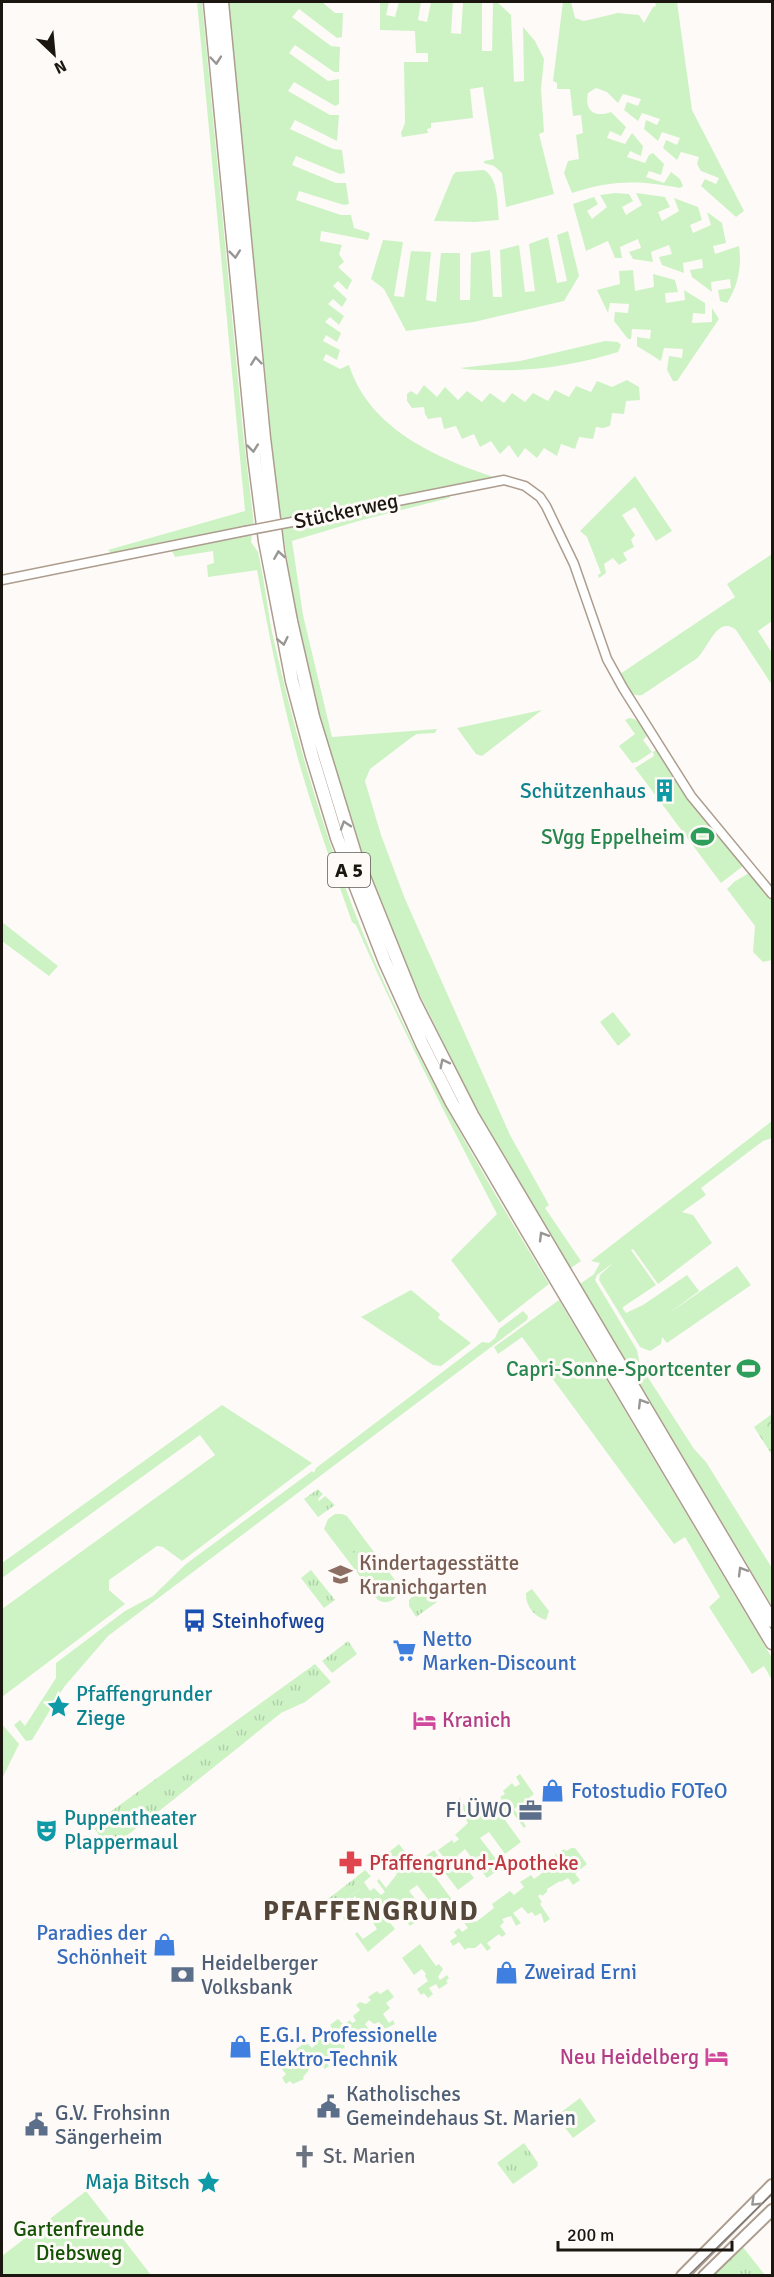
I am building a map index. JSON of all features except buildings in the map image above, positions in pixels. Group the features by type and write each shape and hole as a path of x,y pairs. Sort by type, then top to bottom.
{"highway":[{"name":"A 5","path":"210,2 254,456 267,553 280,627 295,691 337,838 394,984 457,1112 772,1643"},
{"name":"A 5","path":"222,2 265,447 278,552 313,717 353,849 372,901 414,1000 467,1107 772,1621"}],"main road":[{"path":"682,2276 772,2185"},
{"path":"704,2276 772,2210"}],"street":[{"name":"Stückerweg","path":"2,580 476,485 504,480 516,482 535,493 546,506 574,564 613,671 687,791 772,894"}],"green space":[{"path":"197,2 202,2 254,525 169,544 167,541 111,553 108,550 245,511"},
{"path":"229,2 322,2 335,13 343,13 342,37 337,38 299,9 292,17 331,46 340,47 339,72 334,72 295,45 289,53 328,81 339,79 339,104 335,106 294,82 288,91 330,115 339,115 337,141 295,120 290,129 333,149 342,150 345,173 340,174 296,156 292,165 336,183 346,183 349,204 344,205 299,191 296,200 341,215 351,215 354,228 370,233 368,240 321,231 320,241 342,245 339,254 344,262 338,267 352,280 347,290 338,281 333,286 347,299 342,307 333,299 328,304 344,316 339,325 330,317 325,322 341,333 337,342 326,335 323,341 340,350 337,360 326,354 323,360 340,369 349,365 372,407 408,438 452,461 497,478 288,518 290,527 357,511 359,514 451,494 449,498 292,541 303,615 332,737 437,729 435,733 417,734 412,737 370,769 365,781 381,835 405,899 510,1135 549,1205 545,1208 581,1261 571,1268 477,1110 415,985 371,878 323,729 297,618 278,505"},
{"path":"380,2 389,2 386,15 395,17 399,2 421,2 418,20 427,22 431,2 453,2 451,33 461,34 463,2 482,2 482,51 492,51 493,2 497,2 511,15 514,82 524,81 523,27 535,41 544,59 541,89 544,132 539,134 554,194 506,207 502,173 494,166 484,163 484,161 494,159 483,87 470,89 473,118 431,123 431,128 427,129 428,133 402,137 401,133 405,123 404,62 428,62 428,53 416,53 415,31 380,30"},
{"path":"563,2 571,2 575,18 584,21 618,13 639,15 644,23 653,7 656,6 655,2 677,2 692,110 744,211 736,217 701,186 705,179 716,184 719,178 701,171 697,164 699,157 681,152 677,160 663,148 666,140 677,145 680,138 662,132 658,141 644,129 646,120 657,125 660,119 642,113 638,121 624,110 627,102 638,106 641,99 623,94 618,103 607,92 596,88 588,93 589,109 600,114 611,112 626,127 621,136 610,131 607,138 625,144 632,133 643,146 641,156 630,151 627,157 645,163 649,155 653,153 664,164 661,175 649,171 646,177 664,183 671,172 680,179 683,186 680,188 625,183 572,193 564,173 568,161 579,159 576,135 583,133 581,115 573,116 570,89 557,89 557,83 553,81"},
{"path":"484,170 489,174 495,186 499,220 434,221 453,175 456,172"},
{"path":"636,193 665,197 670,207 658,212 662,221 679,211 674,198 698,207 702,220 690,225 693,233 711,225 707,212 722,223 726,243 713,246 715,254 739,246 740,253 736,283 727,303 720,301 718,290 731,288 730,279 711,282 712,292 692,277 690,270 703,268 702,259 683,263 684,273 662,265 659,257 672,254 669,245 651,252 653,262 633,259 629,252 641,248 638,239 620,247 622,258 615,258 608,241 586,251 573,204 594,197 598,204 587,211 592,219 607,207 600,195 629,194 633,201 622,207 626,215 642,205"},
{"path":"568,231 579,276 564,301 474,322 406,331 384,289 371,279 383,240 403,242 394,296 404,297 411,251 431,252 426,300 436,302 441,253 460,253 460,300 470,300 471,253 490,250 493,297 502,297 500,250 519,245 525,292 535,291 529,244 548,237 557,283 567,281 557,235"},
{"path":"633,270 635,291 654,287 653,274 675,280 678,292 665,293 666,303 685,300 684,290 705,303 705,314 693,313 692,323 712,322 712,308 719,319 677,381 673,381 667,370 669,356 682,358 683,349 664,348 661,361 637,346 637,337 650,339 651,330 632,329 631,339 628,339 614,321 615,312 628,313 629,304 610,303 608,313 597,290 620,284 619,271"},
{"path":"605,341 618,342 621,345 618,352 586,361 537,369 473,370 460,368 520,361"},
{"path":"627,380 639,387 640,400 626,401 624,414 612,413 610,426 596,427 593,439 579,437 575,449 561,444 557,456 544,448 537,458 525,448 518,458 509,445 500,454 491,441 480,447 474,434 462,439 456,426 444,429 441,417 428,419 424,407 412,408 407,401 407,394 411,391 417,395 424,385 437,397 445,387 458,400 467,391 482,402 490,393 504,403 512,393 525,402 533,393 548,401 555,390 569,397 576,386 591,392 597,381 612,387"},
{"path":"635,476 672,531 656,541 635,507 622,515 635,535 631,540 634,547 623,553 627,560 619,565 613,558 604,564 606,573 599,578 598,575 601,573 587,537 580,531"},
{"path":"252,534 251,542 258,552 272,632 302,753 320,813 360,926 407,1032 434,1084 549,1284 499,1323 451,1260 497,1214 424,1071 356,925 352,922 295,748 274,660 257,570 208,577 207,565 214,563 213,551 175,557 171,549"},
{"path":"772,554 772,621 758,631 772,653 772,685 736,630 729,626 723,627 713,635 696,659 642,695 630,692 620,674 735,597 727,584"},
{"path":"542,710 482,756 476,754 457,728"},
{"path":"629,718 638,722 642,727 647,736 643,740 652,752 632,763 619,746 635,734 625,720"},
{"name":"SVgg Eppelheim","path":"656,750 681,790 743,866 721,883 635,768 654,756 653,752"},
{"path":"749,873 772,900 772,960 763,962 753,952 755,926 727,889"},
{"path":"2,922 58,966 49,976 2,941"},
{"path":"613,1012 631,1035 618,1046 600,1022"},
{"path":"772,1121 772,1138 763,1141 701,1188 706,1195 682,1212 693,1215 712,1243 658,1284 633,1249 631,1250 656,1285 623,1309 626,1313 643,1305 687,1275 699,1291 668,1314 737,1266 751,1285 667,1343 662,1337 661,1344 650,1351 640,1347 599,1280 600,1275 614,1262 597,1275 595,1280 637,1350 640,1365 694,1449 706,1462 772,1568 772,1606 580,1284 594,1274 600,1263 591,1261"},
{"path":"411,1290 440,1314 438,1318 471,1343 441,1366 433,1365 361,1317"},
{"path":"559,1300 772,1658 772,1680 764,1666 752,1674 709,1607 720,1597 685,1537 674,1544 522,1337 498,1354 494,1347"},
{"path":"523,1311 528,1316 527,1320 108,1636 64,1687 32,1740 26,1741 14,1725 20,1720 25,1726 56,1678 56,1663 125,1611 153,1596 186,1564 312,1471 314,1473 316,1468 482,1342 489,1343 495,1338 499,1329"},
{"path":"222,1405 312,1463 182,1561 163,1547 157,1546 109,1580 109,1590 125,1604 2,1697 2,1609 215,1455 200,1435 2,1578 2,1563"},
{"path":"772,1414 772,1455 754,1427"},
{"path":"318,1489 323,1494 318,1499 319,1501 325,1496 335,1505 318,1517 304,1499"},
{"path":"335,1514 347,1516 398,1584 400,1592 395,1598 387,1602 377,1599 324,1529 328,1519"},
{"path":"338,1520 376,1565 368,1571 339,1534"},
{"path":"311,1570 335,1600 324,1608 301,1578"},
{"path":"423,1585 437,1602 416,1617 409,1606 409,1600"},
{"path":"532,1589 549,1611 546,1620 534,1613 529,1606 526,1593"},
{"path":"348,1641 357,1654 332,1673 322,1661"},
{"path":"315,1664 331,1682 305,1702 281,1713 113,1846 106,1845 92,1825"},
{"path":"2,1724 19,1744 2,1779"},
{"path":"520,1774 534,1794 514,1809 526,1826 524,1828 513,1813 505,1820 521,1842 505,1854 489,1832 480,1838 502,1867 487,1878 465,1849 457,1856 474,1878 458,1890 441,1868 433,1874 456,1905 441,1916 417,1885 409,1891 427,1914 410,1926 391,1902 380,1910 395,1929 368,1952 355,1934 357,1932 363,1939 377,1929 370,1918 363,1923 360,1919 364,1917 361,1913 367,1909 364,1905 345,1921 343,1918 359,1903 355,1896 338,1912 335,1908 361,1888 355,1878 365,1870 371,1876 364,1882 370,1891 374,1888 381,1895 385,1892 377,1881 379,1879 386,1888 397,1874 384,1856 399,1844 405,1852 395,1860 399,1866 402,1864 406,1868 412,1863 415,1866 419,1864 416,1860 420,1858 423,1861 423,1858 434,1850 443,1863 446,1860 438,1850 452,1840 454,1843 459,1839 455,1835 468,1823 464,1817 466,1814 457,1800 460,1798 469,1812 475,1809 485,1817 487,1815 483,1810 490,1805 493,1808 499,1804 497,1802 502,1799 500,1797 505,1794 503,1791 512,1783 515,1787 520,1784 516,1777"},
{"path":"575,1848 587,1864 575,1874 580,1880 573,1885 568,1878 547,1889 542,1896 541,1894 538,1896 542,1902 540,1904 550,1919 544,1923 541,1913 535,1916 532,1912 528,1914 522,1907 513,1913 521,1923 516,1926 511,1916 502,1919 504,1922 500,1926 506,1934 502,1937 499,1934 487,1943 491,1948 487,1951 481,1943 475,1948 465,1950 459,1942 453,1946 450,1941 457,1936 454,1932 459,1928 462,1932 468,1928 462,1920 470,1915 476,1922 494,1908 492,1904 510,1891 514,1895 524,1887 520,1882 531,1875 534,1879 550,1867 547,1862 553,1858 558,1864 560,1862 555,1855 564,1849 566,1851"},
{"path":"355,1878 362,1887 335,1908 328,1899"},
{"path":"420,1944 436,1966 439,1964 443,1969 438,1977 440,1980 447,1975 449,1978 446,1981 448,1983 439,1989 436,1984 429,1988 433,1994 428,1998 424,1993 421,1995 417,1989 428,1981 426,1974 422,1969 414,1975 402,1958"},
{"path":"388,1989 394,1997 386,2003 390,2008 383,2014 389,2023 393,2020 395,2024 385,2029 379,2022 374,2024 369,2020 365,2024 375,2037 368,2041 350,2033 352,2037 343,2044 345,2047 326,2061 329,2066 325,2069 319,2061 313,2063 307,2053 301,2057 296,2049 306,2042 312,2048 316,2044 314,2039 320,2035 323,2038 333,2030 330,2025 338,2019 344,2025 350,2020 352,2023 356,2021 353,2016 360,2010 356,2005 360,2002 366,2004 371,2000 368,1997 377,1991 380,1994"},
{"path":"286,2057 297,2067 303,2062 309,2070 303,2077 304,2079 293,2084 290,2081 286,2084 282,2078 286,2074 281,2068 276,2069"},
{"path":"580,2098 596,2121 573,2138 556,2116"},
{"path":"524,2143 538,2163 537,2167 513,2184 497,2163"},
{"name":"Gartenfreunde Diebsweg","path":"86,2191 151,2275 2,2275 2,2256"},
{"path":"742,2246 765,2275 711,2276"}],"tram line":[{"path":"688,2276 772,2194"}],"place":[{"name":"Schützenhaus","path":"664,791"},
{"name":"SVgg Eppelheim","path":"703,837"},
{"name":"Capri-Sonne-Sportcenter","path":"749,1369"},
{"name":"Kindertagesstätte Kranichgarten","path":"341,1575"},
{"name":"Steinhofweg","path":"194,1621"},
{"name":"Netto Marken-Discount","path":"404,1651"},
{"name":"Pfaffengrunder Ziege","path":"58,1706"},
{"name":"Kranich","path":"424,1720"},
{"name":"Fotostudio FOTeO","path":"553,1791"},
{"name":"FLÜWO","path":"530,1810"},
{"name":"Puppentheater Plappermaul","path":"46,1830"},
{"name":"Pfaffengrund-Apotheke","path":"351,1863"},
{"name":"Paradies der Schönheit","path":"165,1945"},
{"name":"Zweirad Erni","path":"506,1972"},
{"name":"Heidelberger Volksbank","path":"183,1975"},
{"name":"E.G.I. Professionelle Elektro-Technik","path":"241,2047"},
{"name":"Neu Heidelberg","path":"717,2057"},
{"name":"Katholisches Gemeindehaus St. Marien","path":"328,2106"},
{"name":"G.V. Frohsinn Sängerheim","path":"37,2125"},
{"name":"St. Marien","path":"305,2156"},
{"name":"Maja Bitsch","path":"208,2182"}],"district":[{"name":"PFAFFENGRUND","path":"371,1911"}]}
